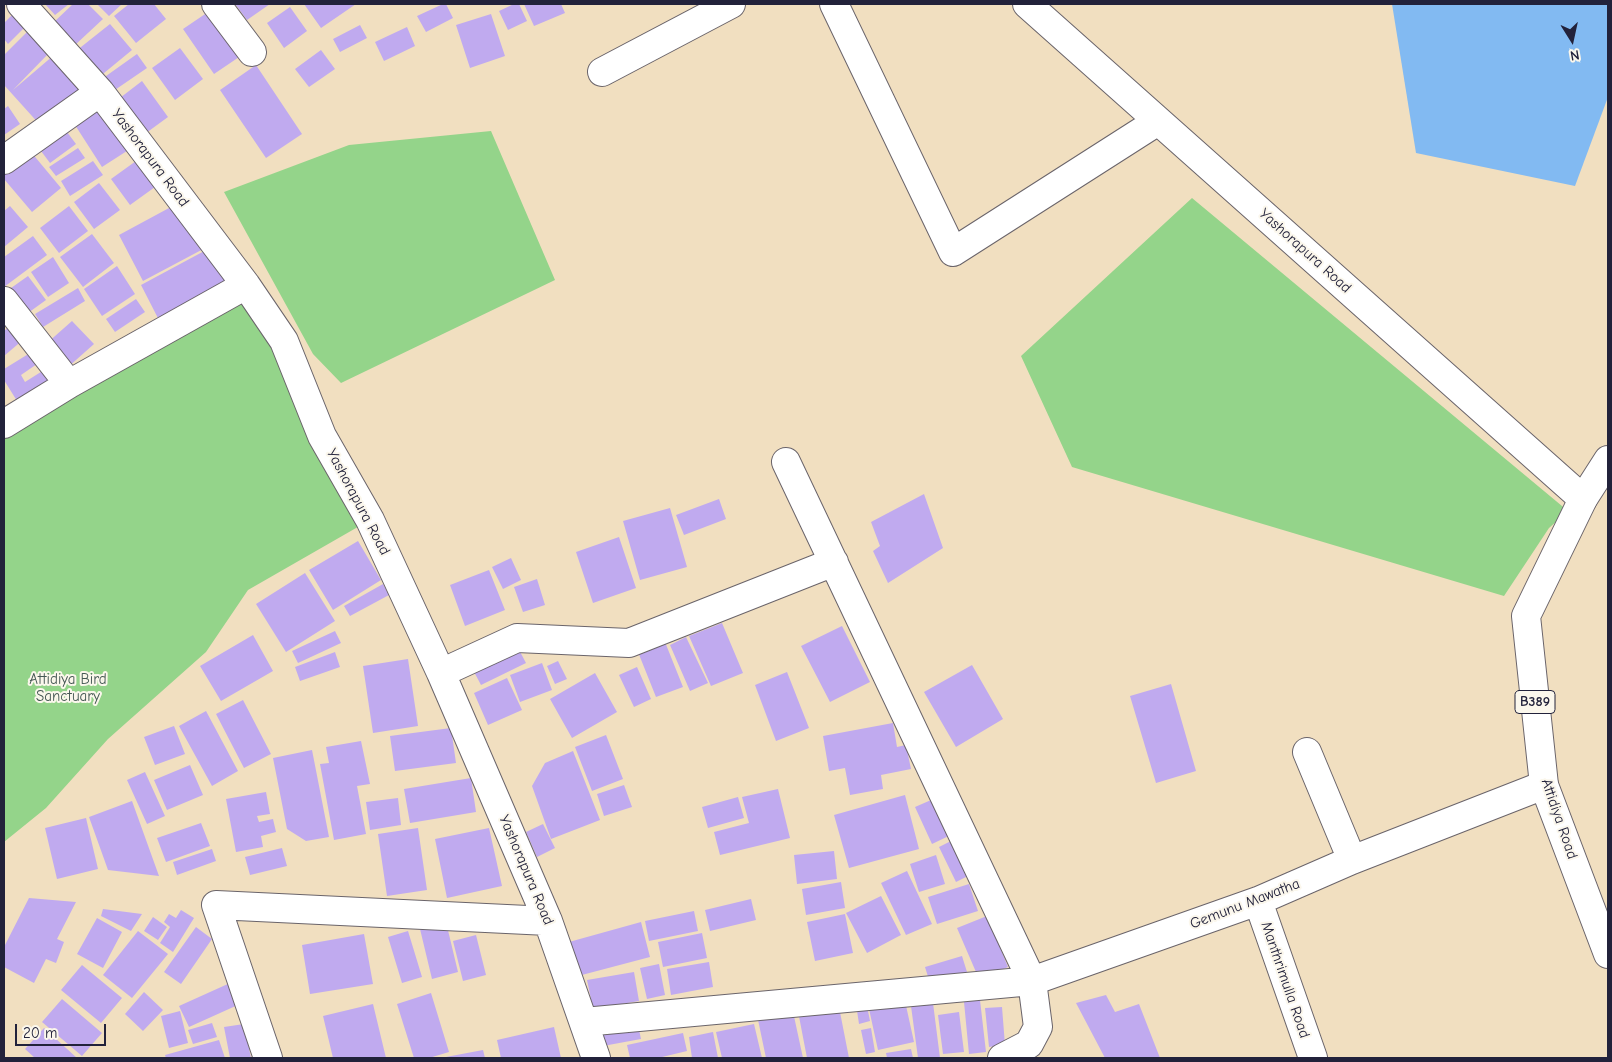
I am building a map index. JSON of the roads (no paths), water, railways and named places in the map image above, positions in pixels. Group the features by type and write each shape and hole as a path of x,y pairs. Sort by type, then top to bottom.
{"street":[{"name":"Yashorapura Road","path":"21,4 100,92 246,285 284,341 322,436 370,520 441,673 548,921 596,1058"},
{"path":"216,4 252,52"},
{"path":"602,72 731,4"},
{"path":"834,4 953,252 1158,121"},
{"name":"Yashorapura Road","path":"1027,4 1583,499"},
{"path":"4,160 100,92"},
{"path":"4,424 69,384 246,285"},
{"path":"4,301 69,384"},
{"name":"Attidiya Road","path":"1608,460 1583,499 1526,616 1544,785 1608,954"},
{"path":"786,462 1032,981 1038,1027 1029,1044 1002,1058"},
{"path":"441,673 517,638 629,643 834,562"},
{"path":"1307,752 1352,860"},
{"name":"Gemunu Mawatha","path":"584,1022 1032,981 1258,901 1352,860 1544,785"},
{"name":"Manthrimulla Road","path":"1258,901 1313,1058"},
{"path":"268,1058 216,905 548,921"}],"water":[{"path":"1392,4 1608,4 1608,97 1575,186 1416,153"}],"park label":[{"name":"Attidiya Bird Sanctuary","path":"68,688"}]}
